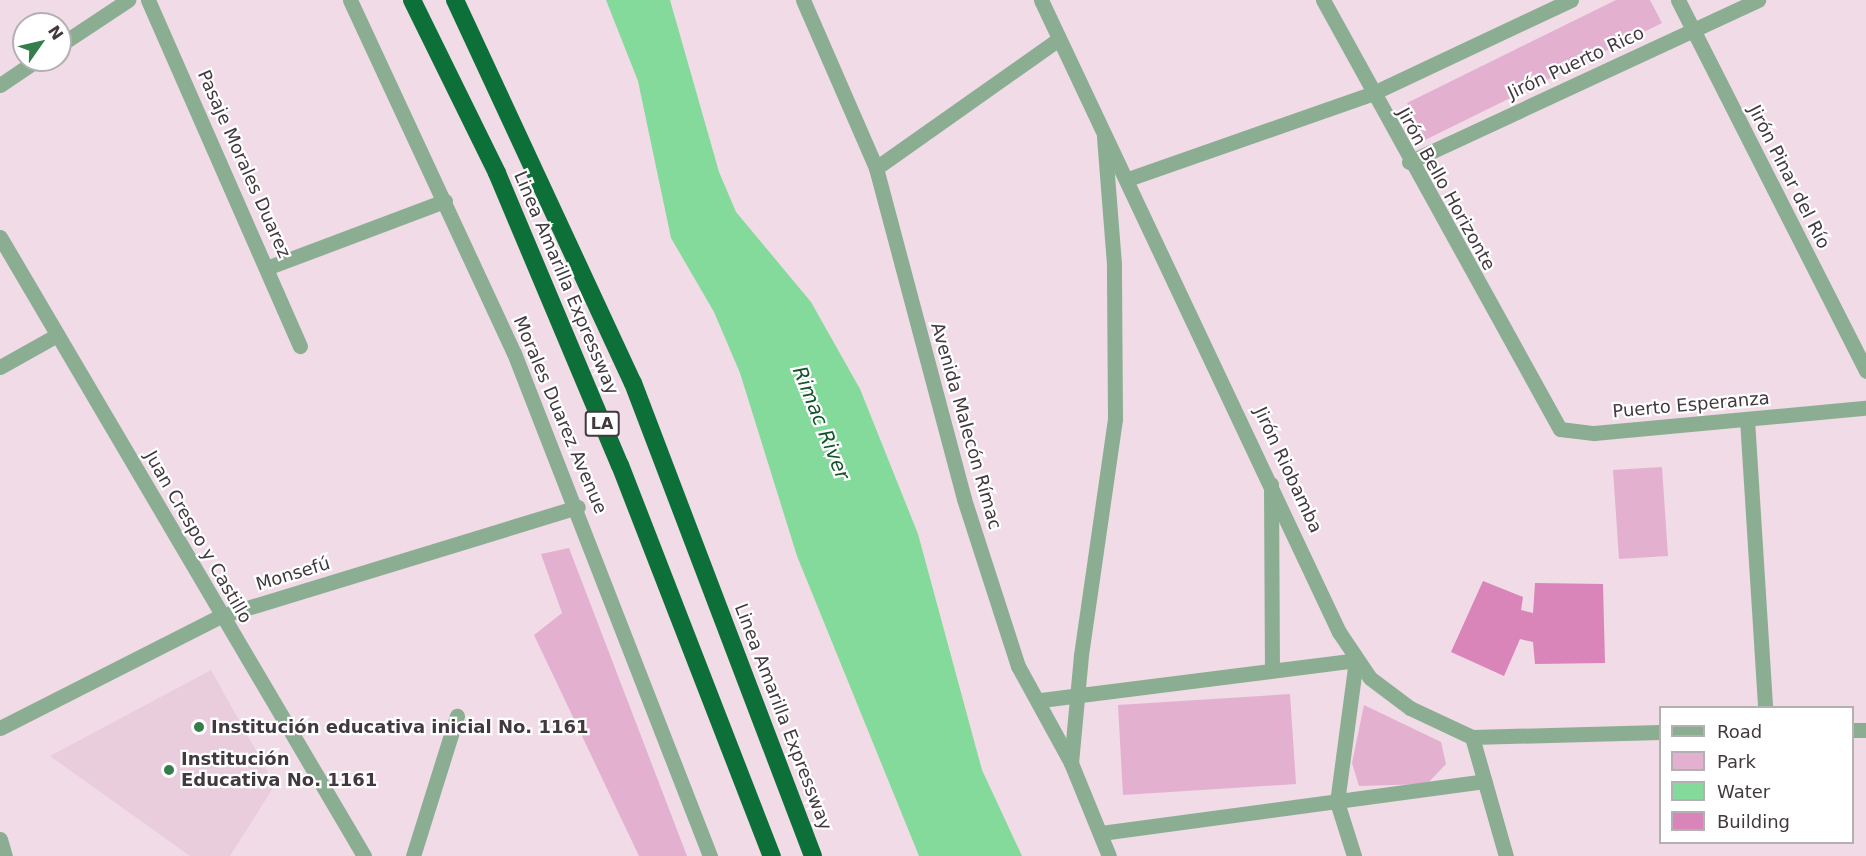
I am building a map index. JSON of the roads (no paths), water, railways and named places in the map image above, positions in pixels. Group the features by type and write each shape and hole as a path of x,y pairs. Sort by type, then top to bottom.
{"highway":[{"name":"Linea Amarilla Expressway","path":"412,0 497,173 615,454 772,856"},
{"name":"Linea Amarilla Expressway","path":"455,0 633,383 813,856"}],"street":[{"path":"72,37 128,0"},
{"name":"Pasaje Morales Duarez","path":"148,0 269,267 300,346"},
{"name":"Morales Duarez Avenue","path":"350,0 445,201 578,507 710,856"},
{"name":"Avenida Malecón Rímac","path":"803,0 876,168 964,499 1018,666 1041,700 1071,763 1109,856"},
{"name":"Jirón Riobamba","path":"1041,0 1056,41 1103,127 1356,660 1410,708 1472,737 1659,732"},
{"name":"Jirón Bello Horizonte","path":"1323,0 1371,94 1537,396"},
{"path":"1128,179 1371,94 1571,0"},
{"name":"Jirón Pinar del Río","path":"1678,0 1866,371"},
{"name":"Jirón Puerto Rico","path":"1409,162 1758,0"},
{"path":"876,168 1056,41"},
{"path":"0,85 19,72"},
{"path":"1071,763 1115,419 1114,264 1103,127"},
{"path":"269,267 445,201"},
{"name":"Juan Crespo y Castillo","path":"0,237 363,856"},
{"path":"0,367 57,335"},
{"name":"Puerto Esperanza","path":"1537,396 1560,429 1594,433 1866,408"},
{"path":"1747,419 1765,706"},
{"path":"1271,480 1272,670"},
{"name":"Monsefú","path":"0,728 221,616 578,507"},
{"path":"1041,700 1356,660 1337,802 1354,856"},
{"path":"413,856 457,716"},
{"path":"1472,737 1506,856"},
{"path":"1101,833 1484,781"},
{"path":"0,839 5,856"}],"water":[{"name":"Rimac River","path":"606,0 670,0 719,172 736,212 811,302 860,389 918,534 982,770 1022,856 919,856 797,556 740,373 714,312 671,238 638,81"}],"place":[{"name":"Institución educativa inicial No. 1161","path":"199,727"},
{"name":"Institución Educativa No. 1161","path":"169,770"}]}
